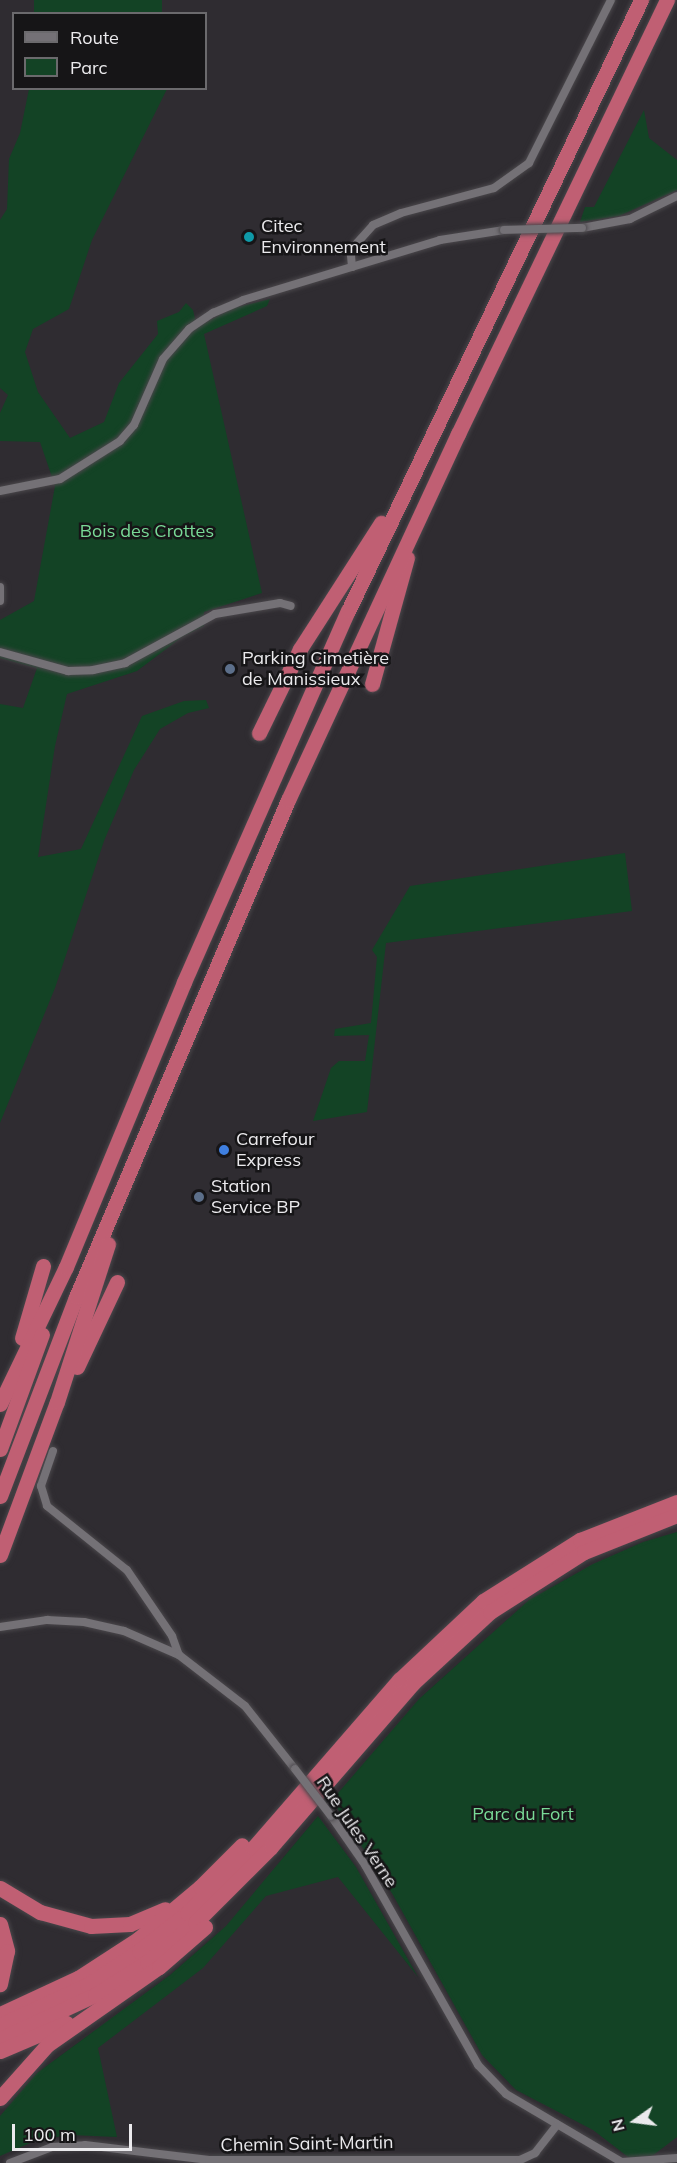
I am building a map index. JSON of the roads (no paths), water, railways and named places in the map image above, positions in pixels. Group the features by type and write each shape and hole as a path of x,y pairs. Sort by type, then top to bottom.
{"highway":[{"path":"0,1449 66,1267 232,870 416,467 641,0"},
{"path":"0,1496 145,1133 284,809 421,512 667,0"},
{"path":"259,733 300,649 416,467"},
{"path":"372,684 421,512"},
{"path":"0,1555 44,1438 145,1133"},
{"path":"2,1399 43,1266"},
{"path":"2,1399 66,1267"},
{"path":"44,1438 117,1282"},
{"path":"0,2025 87,1985 164,1933 232,1870 399,1680 483,1601 580,1540 677,1502"},
{"path":"0,2039 95,1995 171,1944 240,1880 412,1684 490,1612 584,1552 677,1515"},
{"path":"0,2013 101,1964 200,1887 329,1759"},
{"path":"0,2098 47,2045 177,1953 229,1903 301,1812"},
{"path":"0,1888 51,1916 110,1927 145,1919 200,1887"},
{"path":"0,1924 7,1951 0,1984"},
{"path":"0,2051 77,2018 141,1980"}],"street":[{"path":"352,267 351,255 357,243 373,225 401,213 494,188 529,163 611,0"},
{"path":"0,491 60,479 120,441 134,425 163,359 189,329 206,317 243,300 448,238 504,230 582,228 630,219 677,196"},
{"path":"0,587 0,601"},
{"path":"0,652 68,671 93,670 125,663 215,614 280,603 291,606"},
{"path":"53,1451 42,1480 44,1501 128,1570 172,1636 179,1655"},
{"name":"Rue Jules Verne","path":"0,1627 47,1620 84,1622 124,1631 179,1655 245,1706 331,1816 370,1875 478,2065 506,2094 623,2163"},
{"name":"Chemin Saint-Martin","path":"10,2163 52,2147 85,2145 209,2160 520,2160 535,2153 558,2124"},
{"path":"623,2163 677,2158"}],"place":[{"name":"Citec Environnement","path":"249,237"},
{"name":"Parking Cimetière de Manissieux","path":"230,669"},
{"name":"Carrefour Express","path":"224,1150"},
{"name":"Station Service BP","path":"199,1197"}],"park label":[{"name":"Bois des Crottes","path":"147,531"},
{"name":"Parc du Fort","path":"523,1814"}]}
